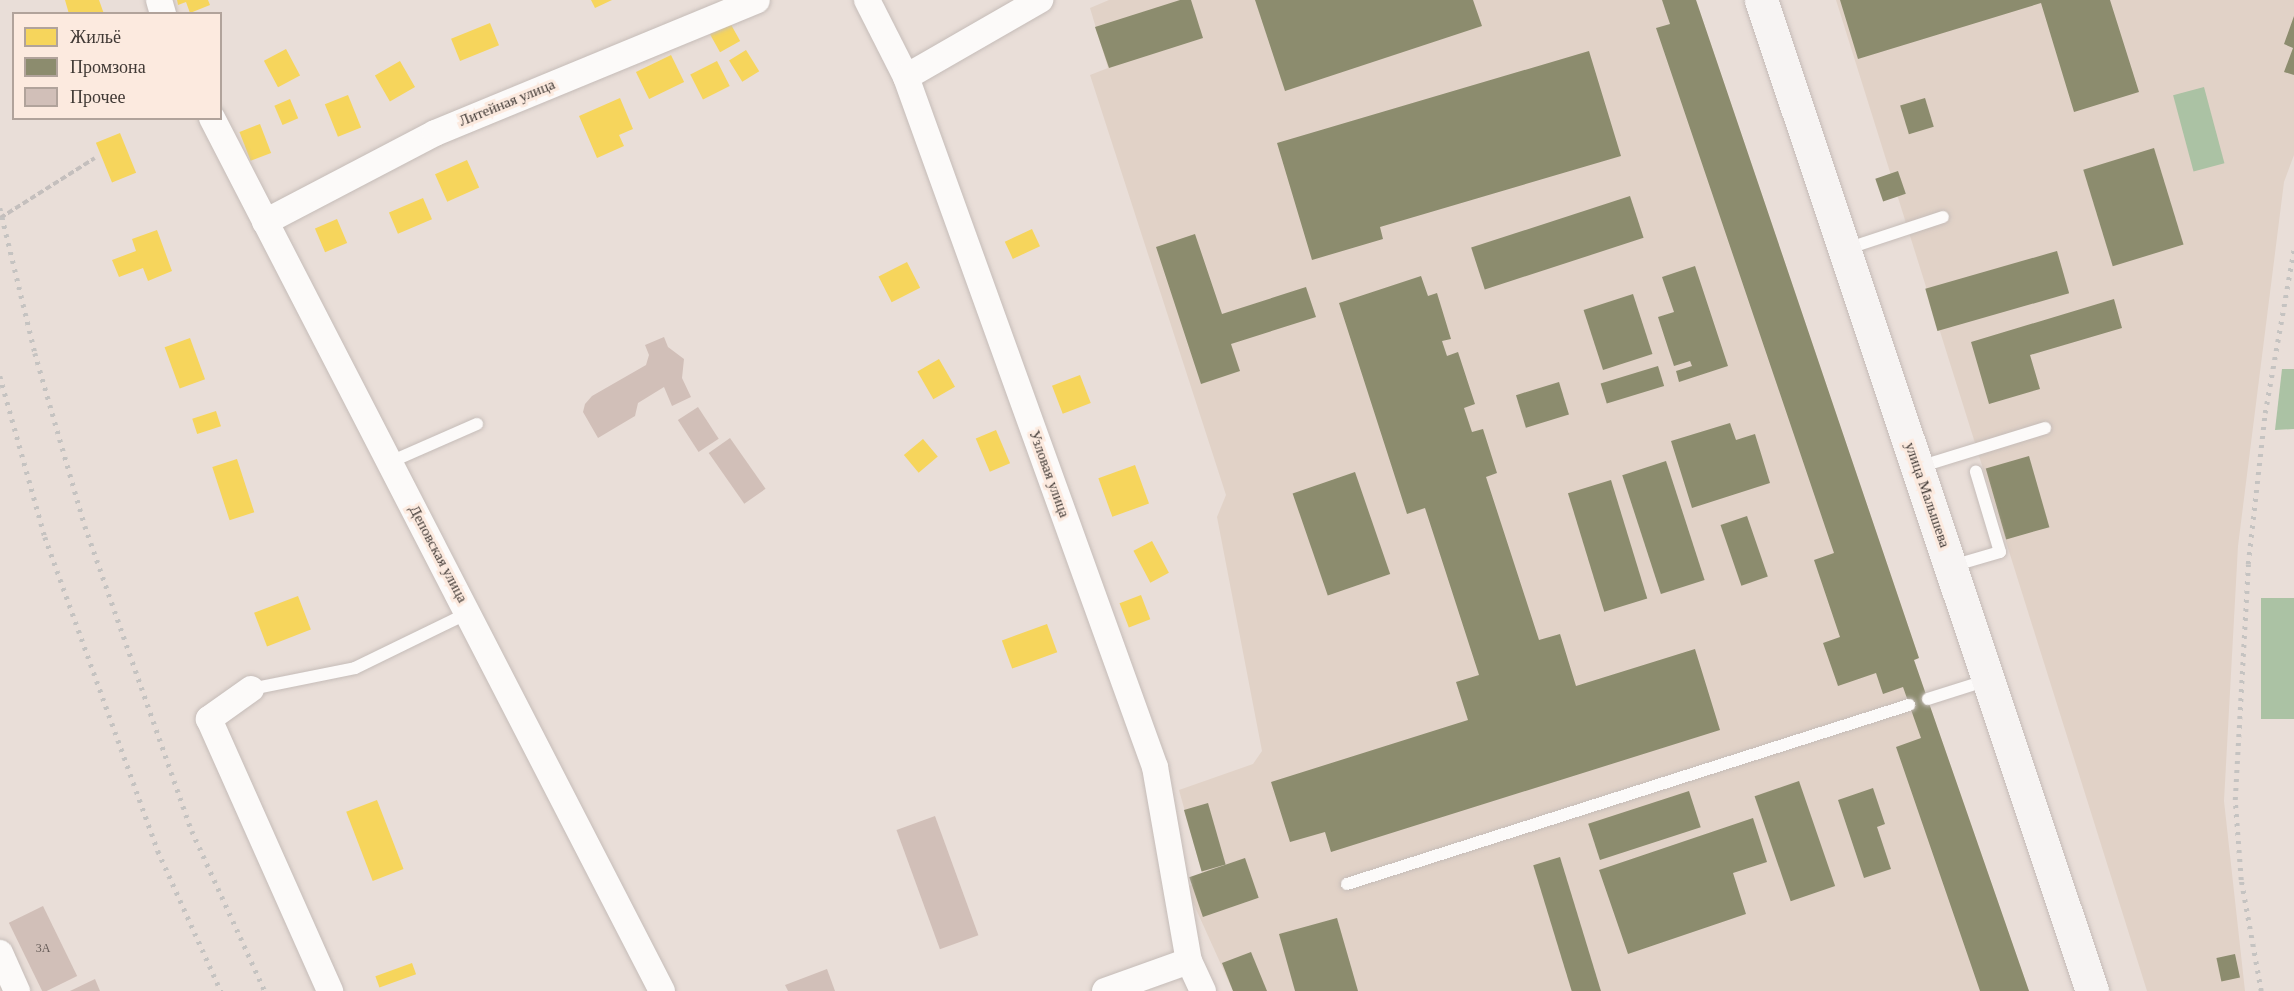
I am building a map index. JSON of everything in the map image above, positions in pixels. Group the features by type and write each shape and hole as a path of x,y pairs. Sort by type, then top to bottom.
{"street":[{"name":"Литейная улица","path":"265,222 435,133 757,0"},
{"name":"Узловая улица","path":"867,0 906,77 1155,766 1189,961 1203,991"},
{"path":"906,77 1040,0"},
{"name":"улица Малышева","path":"1761,0 2092,991"},
{"name":"Деповская улица","path":"213,120 662,991"},
{"path":"251,689 209,719 330,991"},
{"path":"0,953 17,991"},
{"path":"1105,991 1189,961"}],"lane":[{"path":"1845,250 1943,217"},
{"path":"390,462 477,424"},
{"path":"1918,467 2045,428"},
{"path":"1951,566 2000,552 1976,472"},
{"path":"251,689 355,668 468,613"},
{"path":"1928,699 1989,679"},
{"path":"1347,884 1909,705"}],"path":[{"path":"0,218 95,158"}],"shaded area":[{"path":"1109,0 1696,0 1919,658 1914,660 2029,991 1233,991 1186,887 1204,880 1179,790 1253,764 1262,751 1217,517 1226,495 1090,75 1108,68 1090,8"},
{"path":"1836,0 2294,0 2294,155 2284,182 2238,546 2224,801 2245,991 2147,991"}],"green space":[{"path":"2204,87 2224,163 2194,172 2173,95"},
{"path":"2282,369 2294,369 2294,429 2275,430"},
{"path":"2261,598 2294,598 2294,719 2261,719"}],"building: Жильё":[{"path":"65,0 99,0 103,12 68,12"},
{"path":"177,0 208,0 210,5 190,12 186,2 178,5"},
{"path":"591,0 612,0 595,8"},
{"path":"729,21 740,41 720,52 709,32"},
{"path":"490,23 499,45 460,61 451,39"},
{"path":"286,49 300,75 278,87 264,61"},
{"path":"746,50 759,71 742,82 729,61"},
{"path":"671,55 684,82 649,99 636,72"},
{"path":"400,61 415,87 390,101 375,76"},
{"path":"717,61 730,86 703,100 690,75"},
{"path":"348,95 361,127 338,137 325,104"},
{"path":"620,98 633,129 619,135 624,146 597,158 579,116"},
{"path":"290,99 298,118 283,125 274,106"},
{"path":"260,124 271,153 251,161 239,132"},
{"path":"120,133 136,173 112,183 96,143"},
{"path":"467,160 479,187 447,202 435,174"},
{"path":"423,198 432,219 398,234 389,212"},
{"path":"337,219 347,243 325,252 315,228"},
{"path":"1032,229 1040,246 1013,259 1005,242"},
{"path":"157,230 172,271 148,281 143,268 119,277 112,260 136,251 132,239"},
{"path":"907,262 920,288 892,302 878,277"},
{"path":"190,338 205,379 180,389 165,347"},
{"path":"939,359 955,387 933,399 917,372"},
{"path":"1080,375 1091,403 1063,414 1052,386"},
{"path":"216,411 221,426 197,434 192,419"},
{"path":"996,430 1010,463 990,472 976,439"},
{"path":"923,439 938,457 919,473 904,455"},
{"path":"237,459 254,512 230,520 212,467"},
{"path":"1135,465 1149,504 1112,517 1098,478"},
{"path":"1152,541 1169,573 1150,583 1133,551"},
{"path":"1141,595 1150,619 1129,628 1120,603"},
{"path":"298,596 311,630 267,646 254,613"},
{"path":"1047,624 1057,652 1012,669 1002,640"},
{"path":"377,800 404,869 373,881 346,812"},
{"path":"412,963 416,974 379,988 375,976"}],"building: Промзона":[{"path":"1180,0 1191,0 1203,38 1109,68 1095,27"},
{"path":"1255,0 1473,0 1482,26 1285,91"},
{"path":"1662,0 1696,0 1919,658 1914,660 2029,991 1980,991 1896,747 1921,738 1903,687 1883,694 1876,673 1838,686 1823,643 1840,637 1814,560 1834,553 1656,28 1670,24"},
{"path":"1840,0 2110,0 2139,92 2074,112 2041,3 1858,59"},
{"path":"2294,16 2294,75 2284,72 2293,48 2284,44"},
{"path":"1589,51 1621,156 1380,227 1383,239 1312,260 1277,143"},
{"path":"1925,98 1934,127 1909,134 1900,106"},
{"path":"2154,148 2184,245 2113,266 2083,170"},
{"path":"1898,171 1906,194 1883,202 1875,179"},
{"path":"1630,196 1644,238 1485,289 1471,248"},
{"path":"1195,234 1222,314 1306,287 1316,317 1231,344 1240,371 1201,384 1156,247"},
{"path":"2057,251 2069,293 1937,331 1925,289"},
{"path":"1695,266 1728,366 1679,382 1676,371 1692,366 1690,361 1674,366 1658,317 1674,312 1662,277"},
{"path":"1421,276 1428,296 1437,293 1451,339 1442,341 1447,356 1458,352 1475,404 1464,408 1472,432 1483,429 1497,473 1486,477 1539,640 1560,634 1576,686 1695,649 1720,730 1331,852 1325,832 1290,842 1271,782 1468,720 1456,682 1479,675 1425,508 1407,514 1339,303"},
{"path":"1633,294 1652,354 1603,370 1584,310"},
{"path":"2114,299 2122,328 2030,355 2040,389 1989,404 1971,342"},
{"path":"1658,366 1664,386 1607,404 1601,384"},
{"path":"1559,382 1569,415 1526,428 1516,395"},
{"path":"1730,423 1736,440 1755,434 1770,483 1692,508 1671,441"},
{"path":"2029,456 2049,527 2006,540 1986,468"},
{"path":"1666,461 1705,580 1661,594 1622,475"},
{"path":"1355,472 1390,574 1328,596 1293,493"},
{"path":"1611,480 1647,599 1604,612 1568,493"},
{"path":"1747,516 1768,577 1741,586 1721,525"},
{"path":"1799,781 1835,886 1791,901 1755,796"},
{"path":"1873,788 1885,824 1877,827 1891,869 1864,878 1838,800"},
{"path":"1689,791 1701,827 1600,860 1588,824"},
{"path":"1208,803 1226,865 1202,871 1184,810"},
{"path":"1753,818 1767,862 1733,873 1746,914 1628,954 1599,870"},
{"path":"1560,857 1601,991 1572,991 1533,865"},
{"path":"1245,858 1259,898 1203,917 1189,877"},
{"path":"1337,918 1358,991 1295,991 1279,934"},
{"path":"1251,952 1267,991 1233,991 1222,963"},
{"path":"2235,954 2240,977 2221,981 2216,958"}],"building: Прочее":[{"path":"664,337 668,347 684,359 682,378 691,397 672,406 664,387 638,403 635,416 598,438 583,412 585,404 592,396 646,365 649,355 645,345"},
{"path":"698,407 719,439 699,452 678,420"},
{"path":"730,438 766,489 744,504 709,453"},
{"path":"935,816 978,935 940,949 896,830"},
{"path":"43,906 77,976 42,991 9,923"},
{"path":"827,969 835,991 788,991 785,985"},
{"path":"95,979 100,991 70,991"}],"railway":[{"path":"0,208 35,353 85,526 192,831 265,991"},
{"path":"2261,991 2241,880 2235,800 2248,564 2265,413 2294,249"},
{"path":"0,376 45,537 158,851 221,991"}]}
